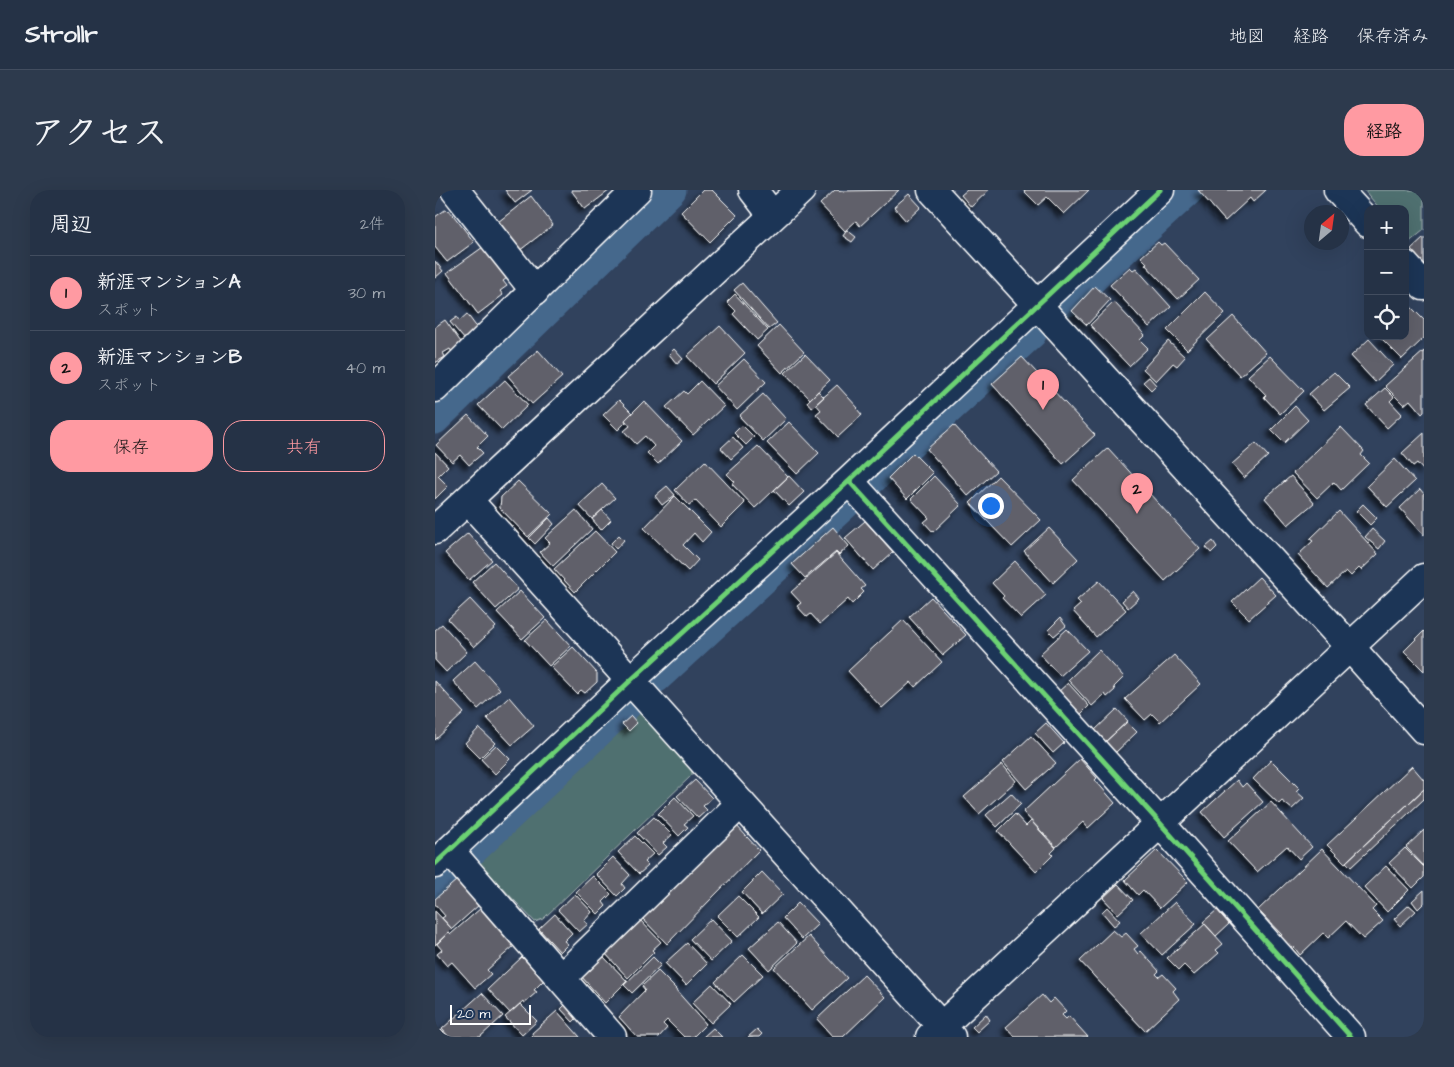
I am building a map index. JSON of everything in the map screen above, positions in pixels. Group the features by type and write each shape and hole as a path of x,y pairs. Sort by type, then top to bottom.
{"street":[{"path":"435,197 444,190"},
{"path":"455,190 535,291"},
{"path":"435,388 637,190"},
{"path":"753,190 773,216"},
{"path":"435,530 801,190"},
{"path":"932,190 1424,730"},
{"path":"612,1037 561,978 442,858 631,680 849,481 1160,190"},
{"path":"1338,190 1364,219"},
{"path":"1409,269 1424,286"},
{"path":"849,481 1159,822 1351,1037"},
{"path":"468,500 741,802 941,1033 1159,822 1424,578"},
{"path":"561,978 741,802"}],"green space":[{"path":"1364,190 1424,190 1424,230 1409,242 1409,205 1377,205"},
{"path":"632,708 641,709 692,768 692,775 543,919 535,922 476,860 480,854"}],"building":[{"path":"505,190 532,190 515,203"},
{"path":"571,190 610,190 585,209"},
{"path":"703,190 712,190 737,215 710,242 681,212"},
{"path":"835,190 899,190 860,226 856,221 845,231 820,204"},
{"path":"967,190 989,190 971,207 961,195"},
{"path":"1023,190 1089,190 1064,214 1047,197 1038,205"},
{"path":"1198,190 1266,190 1253,202 1250,198 1225,221"},
{"path":"909,194 921,207 906,221 894,207"},
{"path":"531,196 553,225 519,251 498,222"},
{"path":"445,210 450,211 474,242 447,262 435,247 435,217"},
{"path":"847,230 856,237 852,242 843,236"},
{"path":"1424,237 1424,264 1411,249"},
{"path":"1158,242 1161,245 1164,243 1199,280 1178,299 1145,264 1147,263 1141,257"},
{"path":"483,247 507,278 503,281 507,286 500,291 503,295 478,314 447,273"},
{"path":"435,261 443,271 435,278"},
{"path":"1130,267 1133,270 1136,268 1171,307 1149,327 1110,285"},
{"path":"742,283 777,323 769,329 734,290"},
{"path":"1095,286 1110,300 1087,325 1072,311"},
{"path":"1205,292 1225,313 1187,350 1167,330"},
{"path":"735,294 768,330 757,340 733,314 736,311 727,302"},
{"path":"1114,302 1145,335 1140,340 1148,348 1129,366 1090,325"},
{"path":"1409,305 1424,320 1424,338 1402,359 1383,340 1409,340"},
{"path":"467,314 478,329 465,340 450,322 457,317 459,321"},
{"path":"1233,316 1266,353 1240,376 1207,340"},
{"path":"445,320 463,345 452,352 450,349 443,353 445,357 435,363 435,327"},
{"path":"779,325 804,352 782,373 757,346"},
{"path":"720,326 745,353 713,384 687,356"},
{"path":"1370,340 1393,365 1375,382 1351,356"},
{"path":"1168,341 1185,357 1177,366 1173,363 1156,381 1143,369"},
{"path":"674,349 683,359 677,364 669,354"},
{"path":"538,350 562,377 532,404 508,376"},
{"path":"1424,351 1424,412 1422,414 1410,400 1404,405 1385,386"},
{"path":"805,354 830,380 810,399 785,373"},
{"path":"1270,356 1304,391 1280,414 1264,397 1266,395 1248,376"},
{"path":"1022,357 1095,435 1063,464 992,384"},
{"path":"744,359 766,382 737,410 715,386"},
{"path":"1334,372 1350,388 1324,410 1309,394"},
{"path":"1149,377 1156,385 1151,390 1143,382"},
{"path":"505,380 528,405 502,430 478,405"},
{"path":"700,381 724,406 693,435 666,407 684,391 687,394"},
{"path":"837,385 862,415 838,437 816,414 821,410 816,404"},
{"path":"1385,388 1394,397 1390,401 1402,414 1387,428 1366,405"},
{"path":"818,391 824,397 812,408 807,402"},
{"path":"763,394 786,419 763,441 739,416"},
{"path":"619,400 632,413 618,430 603,415"},
{"path":"644,401 682,441 658,464 647,453 654,446 645,436 636,444 624,431 630,426 625,420"},
{"path":"1295,406 1308,420 1284,443 1271,430"},
{"path":"468,415 488,436 477,447 483,453 469,465 460,455 452,462 436,445"},
{"path":"789,422 819,453 797,474 767,443"},
{"path":"742,425 754,437 746,445 734,433"},
{"path":"954,425 996,471 968,496 927,449"},
{"path":"1341,427 1364,451 1361,455 1369,463 1341,490 1334,482 1317,498 1293,473"},
{"path":"1424,433 1424,471 1417,463 1413,466 1402,453"},
{"path":"733,437 743,448 731,459 721,448"},
{"path":"1256,443 1268,456 1244,478 1232,464"},
{"path":"758,446 788,477 755,508 732,484 735,482 727,474"},
{"path":"1108,448 1200,549 1165,581 1073,480"},
{"path":"435,452 448,466 438,476 448,486 435,499"},
{"path":"913,453 933,473 907,499 888,478"},
{"path":"1395,459 1415,481 1387,507 1367,486"},
{"path":"705,461 745,503 721,527 695,500 689,505 675,490"},
{"path":"789,476 804,492 789,506 774,490"},
{"path":"934,476 961,505 933,532 924,522 929,518 911,499"},
{"path":"998,476 1041,520 1012,547 970,503"},
{"path":"1291,476 1314,503 1288,525 1265,498"},
{"path":"518,481 552,514 528,537 500,508 501,497"},
{"path":"602,484 615,498 592,519 579,505"},
{"path":"667,486 675,495 662,505 655,496"},
{"path":"1420,489 1424,494 1424,535 1400,508"},
{"path":"675,496 711,532 702,542 694,533 683,545 698,560 688,571 644,528"},
{"path":"1363,504 1377,518 1370,525 1356,511"},
{"path":"576,510 592,529 553,566 540,552 550,543 545,538"},
{"path":"602,510 611,520 601,530 592,519"},
{"path":"1339,511 1378,554 1361,570 1359,568 1351,576 1346,571 1328,588 1298,555 1313,541 1310,539"},
{"path":"549,518 554,524 535,544 529,538"},
{"path":"865,521 893,552 873,570 845,538"},
{"path":"833,527 849,546 839,555 836,552 805,578 792,564"},
{"path":"1049,528 1078,559 1053,583 1024,551"},
{"path":"1372,529 1385,541 1379,549 1365,537"},
{"path":"595,531 615,552 575,592 554,569"},
{"path":"468,533 492,560 469,580 445,553"},
{"path":"619,535 624,540 616,549 611,543"},
{"path":"1213,541 1217,547 1211,553 1206,547"},
{"path":"836,553 865,586 861,589 864,592 852,604 848,599 820,624 811,614 807,617 797,606 801,603 791,592"},
{"path":"1015,561 1046,595 1021,618 1002,598 1004,596 992,583"},
{"path":"494,562 518,589 496,609 472,582"},
{"path":"1259,577 1276,595 1249,619 1232,602"},
{"path":"1099,581 1126,610 1096,637 1073,611 1081,604 1077,600"},
{"path":"520,591 545,618 522,639 497,612"},
{"path":"1133,591 1139,598 1128,608 1122,601"},
{"path":"931,597 966,635 943,655 909,617"},
{"path":"470,599 496,627 474,647 448,619"},
{"path":"1060,618 1066,626 1054,636 1048,630"},
{"path":"547,620 571,646 549,666 525,640"},
{"path":"903,620 942,662 915,687 911,682 882,708 848,671"},
{"path":"442,624 467,652 446,672 435,660 435,630"},
{"path":"1067,629 1088,651 1060,676 1040,654"},
{"path":"1424,631 1424,671 1404,651"},
{"path":"573,647 597,673 597,682 585,693 581,690 577,694 551,667"},
{"path":"1099,650 1124,677 1114,687 1115,690 1107,697 1105,694 1092,706 1068,680"},
{"path":"1174,655 1201,684 1160,722 1152,714 1145,720 1125,699"},
{"path":"475,661 500,689 478,709 453,681"},
{"path":"435,681 464,713 435,740"},
{"path":"1068,683 1089,706 1079,716 1058,692"},
{"path":"509,697 534,726 512,745 487,718"},
{"path":"1117,709 1128,721 1104,743 1094,731"},
{"path":"631,716 637,723 629,731 622,724"},
{"path":"1127,722 1137,732 1115,753 1105,742"},
{"path":"1046,723 1064,743 1053,753 1035,733"},
{"path":"479,728 495,743 480,758 465,743"},
{"path":"1031,736 1056,763 1026,789 1003,762"},
{"path":"496,745 510,759 495,774 481,759"},
{"path":"1080,759 1115,803 1088,828 1083,822 1056,847 1023,812"},
{"path":"1271,760 1299,788 1296,791 1304,798 1292,809 1282,801 1279,804 1253,779"},
{"path":"1002,764 1016,781 979,814 964,797"},
{"path":"1412,766 1424,780 1424,789 1345,863 1327,845"},
{"path":"695,780 712,798 703,806 707,810 698,818 677,796"},
{"path":"1237,780 1242,787 1246,783 1263,802 1224,837 1202,812"},
{"path":"1424,789 1424,799 1351,867 1346,862"},
{"path":"1011,793 1021,804 997,827 986,815"},
{"path":"675,797 693,816 684,824 688,827 679,836 658,814"},
{"path":"1271,802 1312,847 1299,859 1287,846 1257,872 1228,841"},
{"path":"1015,814 1026,826 1031,821 1056,848 1051,853 1053,855 1036,872 998,831"},
{"path":"654,817 672,835 663,843 667,847 658,855 637,833"},
{"path":"736,825 759,850 667,944 642,918"},
{"path":"1424,830 1424,866 1406,847"},
{"path":"635,836 653,854 644,862 648,866 639,874 618,852"},
{"path":"1405,848 1424,867 1424,877 1413,888 1389,863"},
{"path":"1322,849 1376,906 1372,910 1383,921 1363,939 1346,921 1328,938 1323,933 1300,955 1294,947 1292,949 1280,936 1282,935 1258,910"},
{"path":"1157,850 1188,882 1160,908 1143,890 1138,895 1125,880"},
{"path":"613,857 630,875 622,884 625,888 617,896 596,874"},
{"path":"1386,866 1409,890 1387,912 1364,887"},
{"path":"762,872 783,894 762,914 742,892"},
{"path":"593,876 611,894 603,902 606,906 598,914 576,892"},
{"path":"457,880 479,905 452,929 442,918 445,916 435,904 435,899"},
{"path":"1118,884 1133,900 1118,914 1103,898"},
{"path":"1424,890 1424,903 1418,909 1412,901"},
{"path":"575,894 592,912 584,921 588,924 579,932 558,910"},
{"path":"738,896 759,917 738,937 717,916"},
{"path":"1175,902 1196,924 1162,955 1141,933"},
{"path":"798,903 818,924 802,939 783,918"},
{"path":"1409,905 1416,911 1400,926 1394,919"},
{"path":"1107,907 1120,921 1114,926 1102,912"},
{"path":"481,908 514,946 487,970 491,974 475,988 452,962 447,966 437,954 442,950 437,944 449,932 451,934"},
{"path":"1217,910 1229,924 1216,936 1203,922"},
{"path":"435,911 452,929 435,945"},
{"path":"555,914 572,933 564,941 568,944 560,952 539,929"},
{"path":"711,919 732,941 711,961 690,939"},
{"path":"640,920 661,942 652,950 654,952 628,978 605,953"},
{"path":"778,922 797,943 769,970 749,948"},
{"path":"1205,924 1223,944 1216,950 1219,953 1194,975 1184,965 1179,970 1167,958"},
{"path":"1113,930 1121,937 1126,933 1138,946 1134,949 1138,954 1141,951 1159,971 1156,974 1159,977 1163,974 1176,988 1173,991 1179,999 1145,1031 1080,961"},
{"path":"809,936 847,978 812,1010 774,968"},
{"path":"687,943 707,964 686,985 665,963"},
{"path":"743,955 763,975 734,1002 715,982"},
{"path":"603,956 627,981 605,1003 581,976"},
{"path":"522,957 544,980 534,990 537,992 510,1013 488,989"},
{"path":"653,957 661,965 632,993 624,985"},
{"path":"658,971 706,1024 693,1037 684,1037 667,1020 663,1024 667,1028 659,1037 637,1037 619,1017 645,990 642,986"},
{"path":"864,975 885,997 843,1037 833,1037 817,1019"},
{"path":"712,984 731,1004 711,1023 692,1003"},
{"path":"482,993 503,1016 480,1037 449,1037 442,1029"},
{"path":"1042,995 1049,1003 1054,998 1066,1011 1062,1015 1066,1019 1069,1016 1088,1037 1015,1037 1006,1027"},
{"path":"567,1003 579,1016 573,1022 561,1009"},
{"path":"520,1004 537,1021 522,1035 505,1017"},
{"path":"557,1011 580,1037 531,1037 532,1033"},
{"path":"986,1014 990,1020 977,1032 972,1027"},
{"path":"713,1028 722,1037 703,1037"},
{"path":"757,1029 762,1034 759,1037 748,1037"},
{"path":"441,1030 448,1037 435,1037"}],"waterway":[{"path":"435,420 672,190"},
{"path":"1068,302 1190,190"},
{"path":"871,481 1032,334"},
{"path":"657,678 846,504"},
{"path":"474,850 628,705"},
{"path":"435,886 448,874"}],"cycle path":[{"path":"435,864 1160,190"},
{"path":"849,481 1159,822 1351,1037"}],"place":[{"name":"新涯マンションA","path":"1043,410"},
{"name":"新涯マンションB","path":"1137,514"}]}
